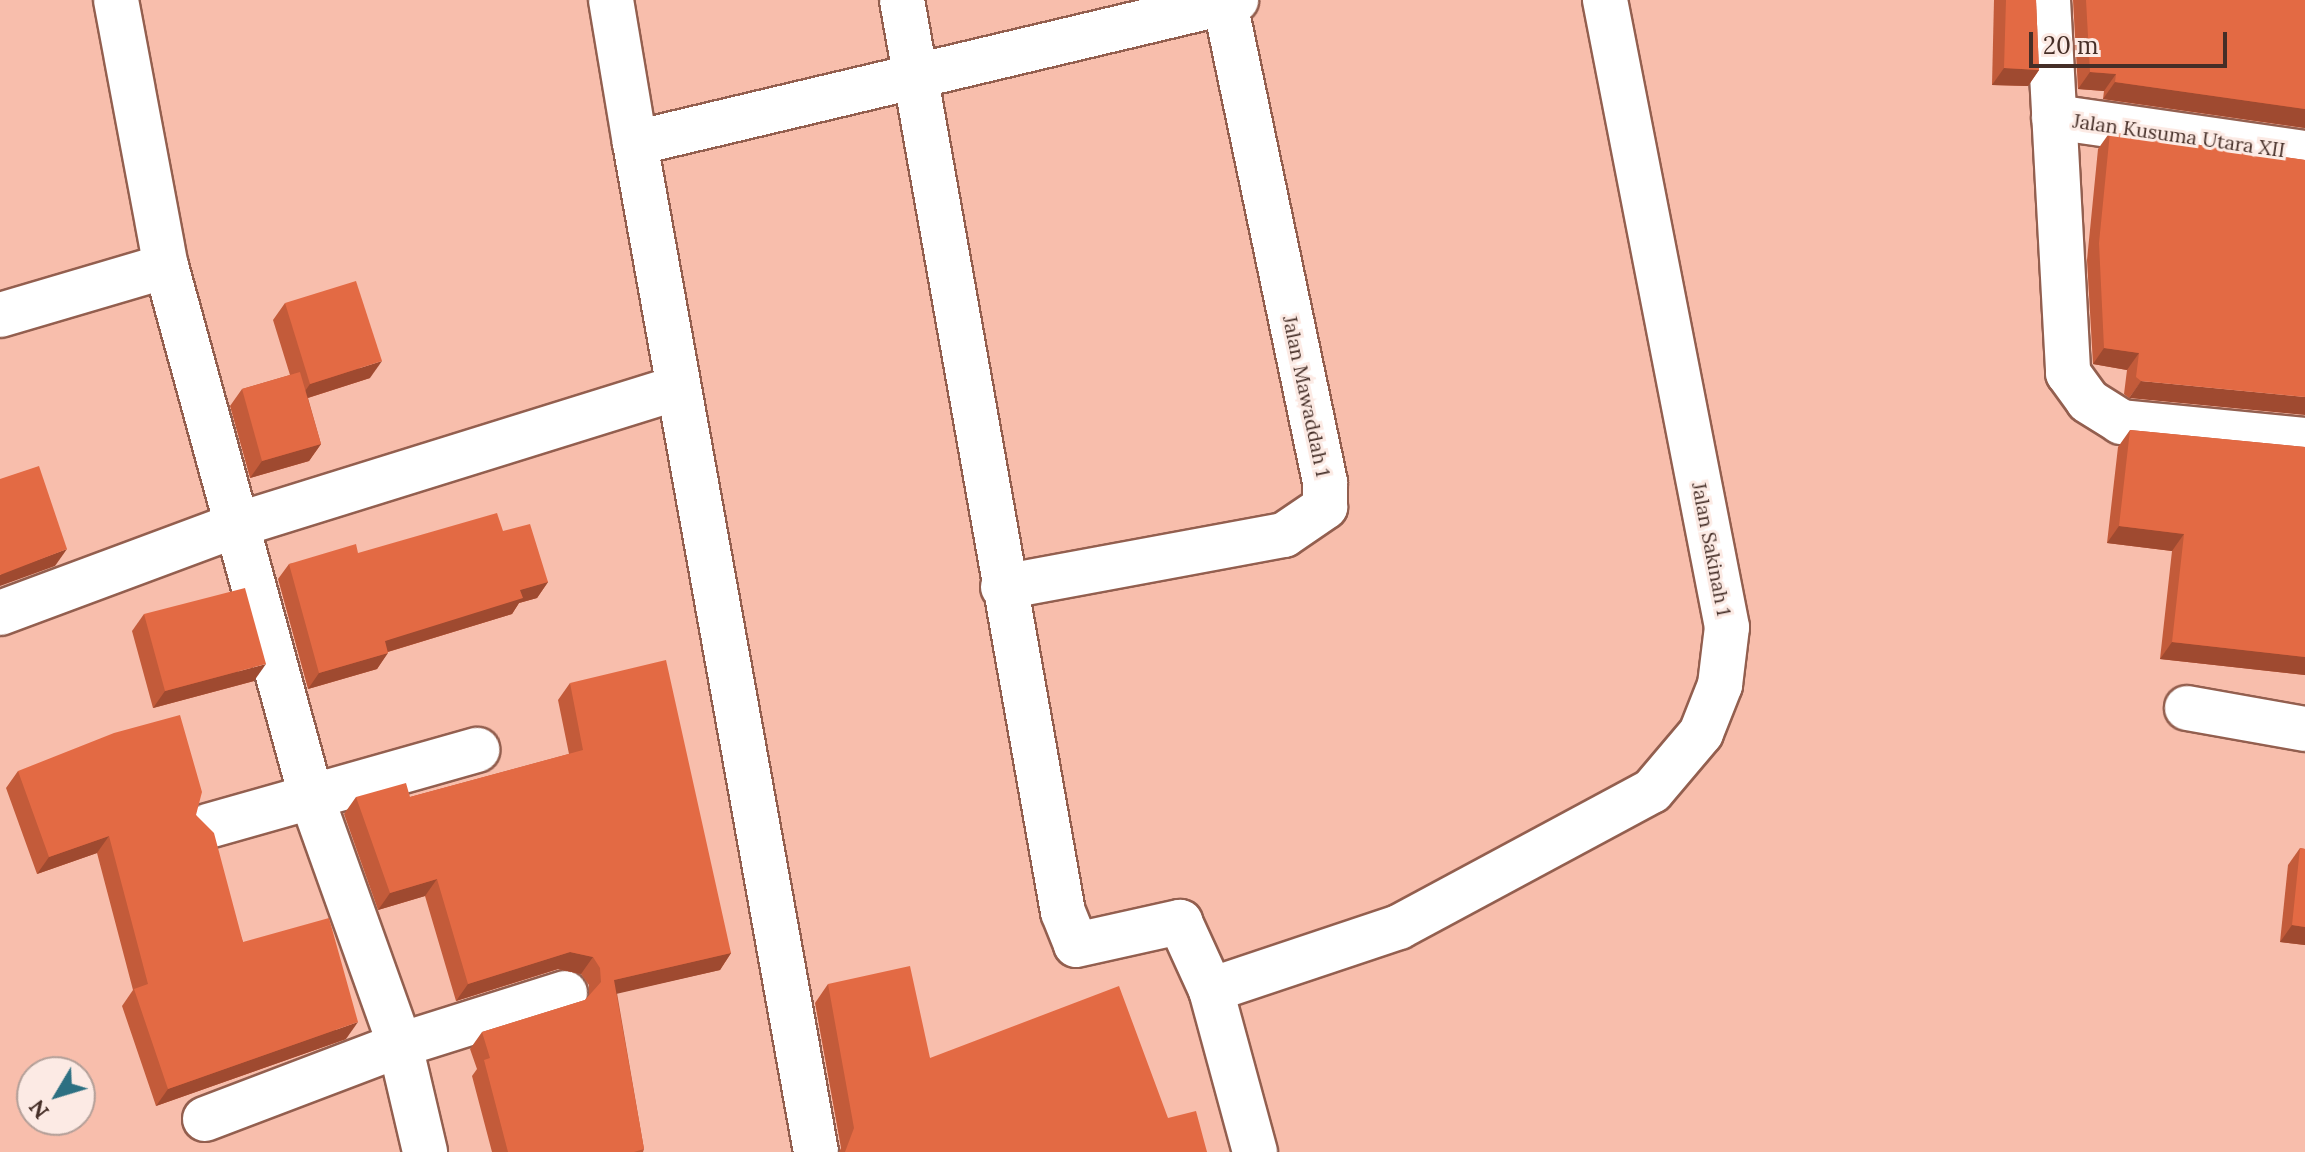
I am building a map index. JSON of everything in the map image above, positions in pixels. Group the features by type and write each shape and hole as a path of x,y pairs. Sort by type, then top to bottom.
{"street":[{"path":"116,0 166,266 311,796 400,1045 425,1152"},
{"path":"611,0 676,388 816,1152"},
{"path":"902,0 1003,587 1063,912 1076,945 1180,922 1211,990 1255,1152"},
{"name":"Jalan Sakinah 1","path":"1211,990 1399,927 1638,799 1652,791 1706,721 1720,685 1727,627 1605,0"},
{"path":"2048,0 2068,373 2088,401 2121,422 2305,440"},
{"path":"635,143 1219,2"},
{"name":"Jalan Mawaddah 1","path":"1003,587 1284,535 1325,507 1325,482 1219,2"},
{"name":"Jalan Kusuma Utara XII","path":"2054,117 2305,153"},
{"path":"0,315 166,266"},
{"path":"0,613 237,525 676,388"},
{"path":"2187,708 2305,729"},
{"path":"208,826 477,750"},
{"path":"205,1119 400,1045 565,993"}],"building":[{"path":"2006,0 2036,0 2039,70 2004,68"},
{"path":"2086,0 2305,0 2305,109 2115,82 2116,74 2090,72"},
{"path":"2110,132 2305,160 2305,397 2141,381 2136,377 2139,353 2104,348 2099,243"},
{"path":"356,281 382,361 310,384 285,303"},
{"path":"300,372 321,444 262,461 242,389"},
{"path":"2130,430 2305,447 2305,657 2172,642 2184,534 2119,526"},
{"path":"39,466 67,549 0,575 0,479"},
{"path":"497,513 503,531 530,524 548,582 520,590 523,598 385,641 388,653 319,673 289,564 356,544 358,553"},
{"path":"245,588 266,664 165,691 144,614"},
{"path":"666,660 731,953 614,980 644,1149 634,1152 508,1152 484,1060 490,1058 482,1032 585,1000 601,982 600,968 593,957 570,952 468,984 437,879 390,893 356,797 406,783 410,797 583,750 570,683"},
{"path":"180,715 202,792 196,815 214,833 243,942 329,918 358,1022 168,1089 134,989 148,984 109,836 49,857 18,771 114,733"},
{"path":"2300,848 2305,849 2305,927 2292,925"},
{"path":"910,966 930,1058 1119,986 1168,1118 1196,1111 1207,1152 845,1152 854,1128 828,984"}]}
